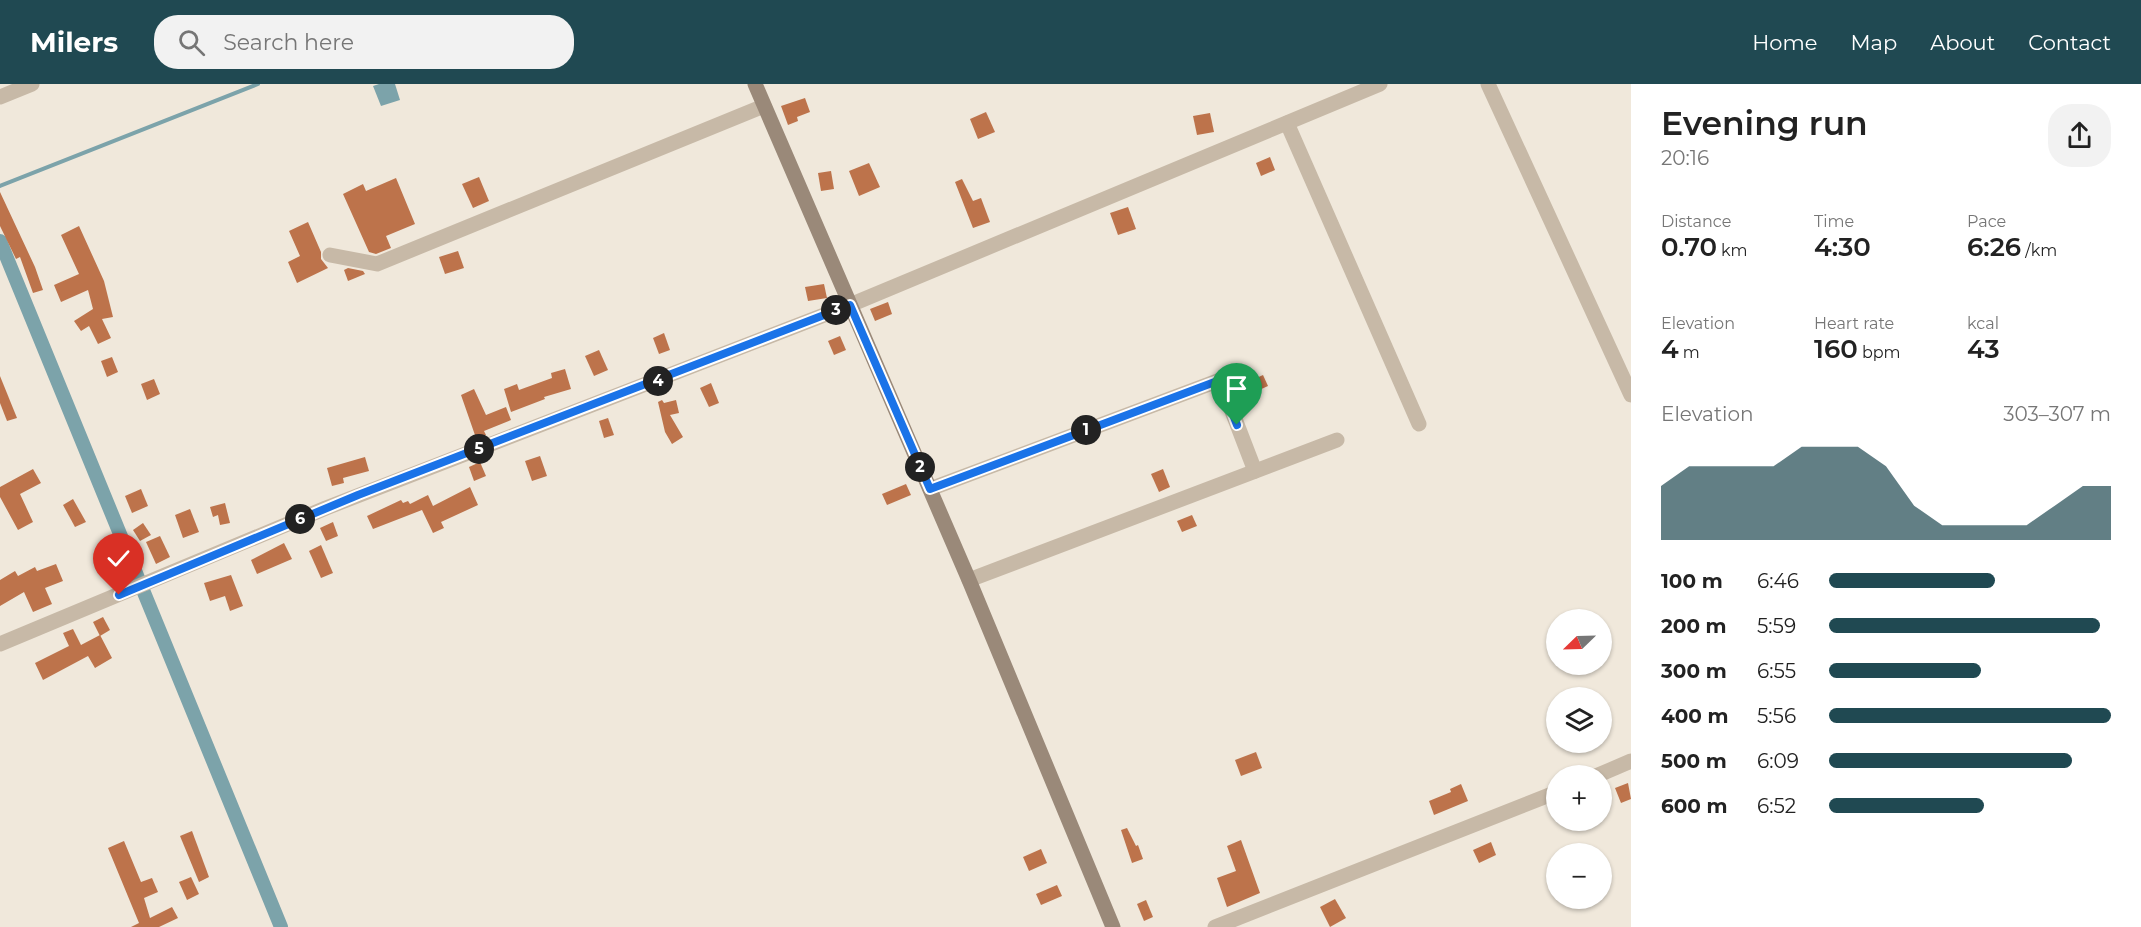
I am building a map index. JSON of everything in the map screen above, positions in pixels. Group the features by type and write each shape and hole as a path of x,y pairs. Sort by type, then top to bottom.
{"street":[{"path":"0,97 32,84"},
{"path":"755,84 969,580 1113,927"},
{"path":"0,645 358,495 850,305 1380,84"},
{"path":"1488,84 1631,395"},
{"path":"330,255 377,264 764,106"},
{"path":"1287,123 1419,424"},
{"path":"930,489 1220,380 1255,471"},
{"path":"969,580 1336,440"},
{"path":"1612,769 1631,761"},
{"path":"1215,927 1546,796"}],"water":[{"path":"395,84 400,100 381,106 373,86"}],"building":[{"path":"805,98 810,112 797,117 798,121 788,125 781,106"},
{"path":"986,112 995,132 978,139 970,119"},
{"path":"1210,113 1214,132 1197,135 1193,116"},
{"path":"1270,157 1275,170 1261,176 1256,163"},
{"path":"869,163 880,187 859,196 849,171"},
{"path":"831,171 834,189 821,191 818,173"},
{"path":"479,177 489,201 473,208 462,184"},
{"path":"396,178 415,224 386,236 391,248 376,254 369,252 343,194 363,184 366,191"},
{"path":"962,179 973,201 981,198 990,222 973,228 955,182"},
{"path":"0,192 35,267 43,290 33,293 20,257 16,259 0,226"},
{"path":"1128,207 1136,229 1118,235 1110,213"},
{"path":"308,222 321,252 321,259 328,268 297,283 288,262 300,256 289,231"},
{"path":"79,226 104,281 113,317 102,319 111,338 98,344 89,326 81,331 74,321 93,309 88,290 61,302 54,285 79,274 61,235"},
{"path":"458,251 464,268 445,274 439,257"},
{"path":"348,268 363,271 365,274 348,281 344,270"},
{"path":"824,284 827,298 808,301 805,287"},
{"path":"888,302 892,314 875,321 870,309"},
{"path":"664,333 670,350 659,354 653,338"},
{"path":"840,336 846,350 834,355 828,341"},
{"path":"599,350 608,370 594,376 585,356"},
{"path":"112,357 118,372 107,377 101,361"},
{"path":"565,369 571,389 544,397 545,399 511,412 504,389 517,384 519,390 552,378 551,373"},
{"path":"1263,375 1268,386 1246,396 1241,385"},
{"path":"0,376 17,418 7,421 0,403"},
{"path":"154,379 160,394 147,400 141,384"},
{"path":"711,383 719,403 709,407 700,388"},
{"path":"474,389 486,415 506,407 511,420 484,431 486,435 476,438 461,395"},
{"path":"662,400 664,403 676,400 679,413 670,415 683,437 672,444 665,432 658,402"},
{"path":"608,418 614,435 604,438 599,421"},
{"path":"540,456 547,476 532,481 525,461"},
{"path":"365,457 369,471 343,478 344,483 332,486 327,468"},
{"path":"480,462 486,476 474,481 469,467"},
{"path":"33,469 41,483 20,494 33,522 18,530 0,497 0,487"},
{"path":"1163,469 1170,487 1159,492 1151,474"},
{"path":"906,484 911,495 887,505 882,494"},
{"path":"470,487 478,505 441,522 444,528 433,533 422,510 373,529 367,516 401,500 403,503 408,501 410,504 428,495 433,506"},
{"path":"141,489 148,506 132,513 125,496"},
{"path":"73,499 86,522 75,527 63,505"},
{"path":"225,503 230,523 220,525 218,515 213,517 210,507"},
{"path":"190,509 199,532 183,538 175,515"},
{"path":"1192,515 1197,526 1182,532 1177,521"},
{"path":"333,522 338,536 326,541 320,528"},
{"path":"143,523 151,535 140,541 133,530"},
{"path":"160,536 170,557 156,564 146,542"},
{"path":"284,543 292,559 257,574 251,560"},
{"path":"321,545 333,573 321,578 309,551"},
{"path":"56,564 63,581 45,588 52,604 33,612 24,592 0,606 0,580 15,571 18,576 35,567 37,571"},
{"path":"231,575 243,606 230,611 225,596 210,601 204,583"},
{"path":"103,617 110,630 100,636 93,622"},
{"path":"73,629 81,645 100,635 112,658 95,668 88,656 43,680 35,663 69,646 63,633"},
{"path":"1256,752 1262,768 1241,776 1235,760"},
{"path":"1628,783 1631,799 1621,803 1615,788"},
{"path":"1461,784 1468,801 1434,815 1429,801 1451,792 1450,789"},
{"path":"1127,828 1136,846 1138,845 1143,859 1132,863 1121,830"},
{"path":"192,831 209,877 199,882 180,836"},
{"path":"1241,840 1260,893 1227,907 1217,878 1236,871 1227,846"},
{"path":"124,841 141,882 152,878 158,892 144,898 150,918 172,907 178,918 159,927 131,927 139,923 108,848"},
{"path":"1491,842 1496,855 1479,863 1473,850"},
{"path":"1041,849 1047,863 1029,871 1023,857"},
{"path":"191,877 199,894 187,900 179,882"},
{"path":"1057,885 1062,896 1041,905 1036,894"},
{"path":"1335,899 1346,918 1330,927 1320,907"},
{"path":"1146,900 1153,917 1144,921 1137,904"}],"waterway":[{"path":"0,186 258,84"},
{"path":"0,241 281,927"}],"route":[{"path":"119,595 358,495 716,359 850,305 930,489 1220,380 1237,425"}]}
